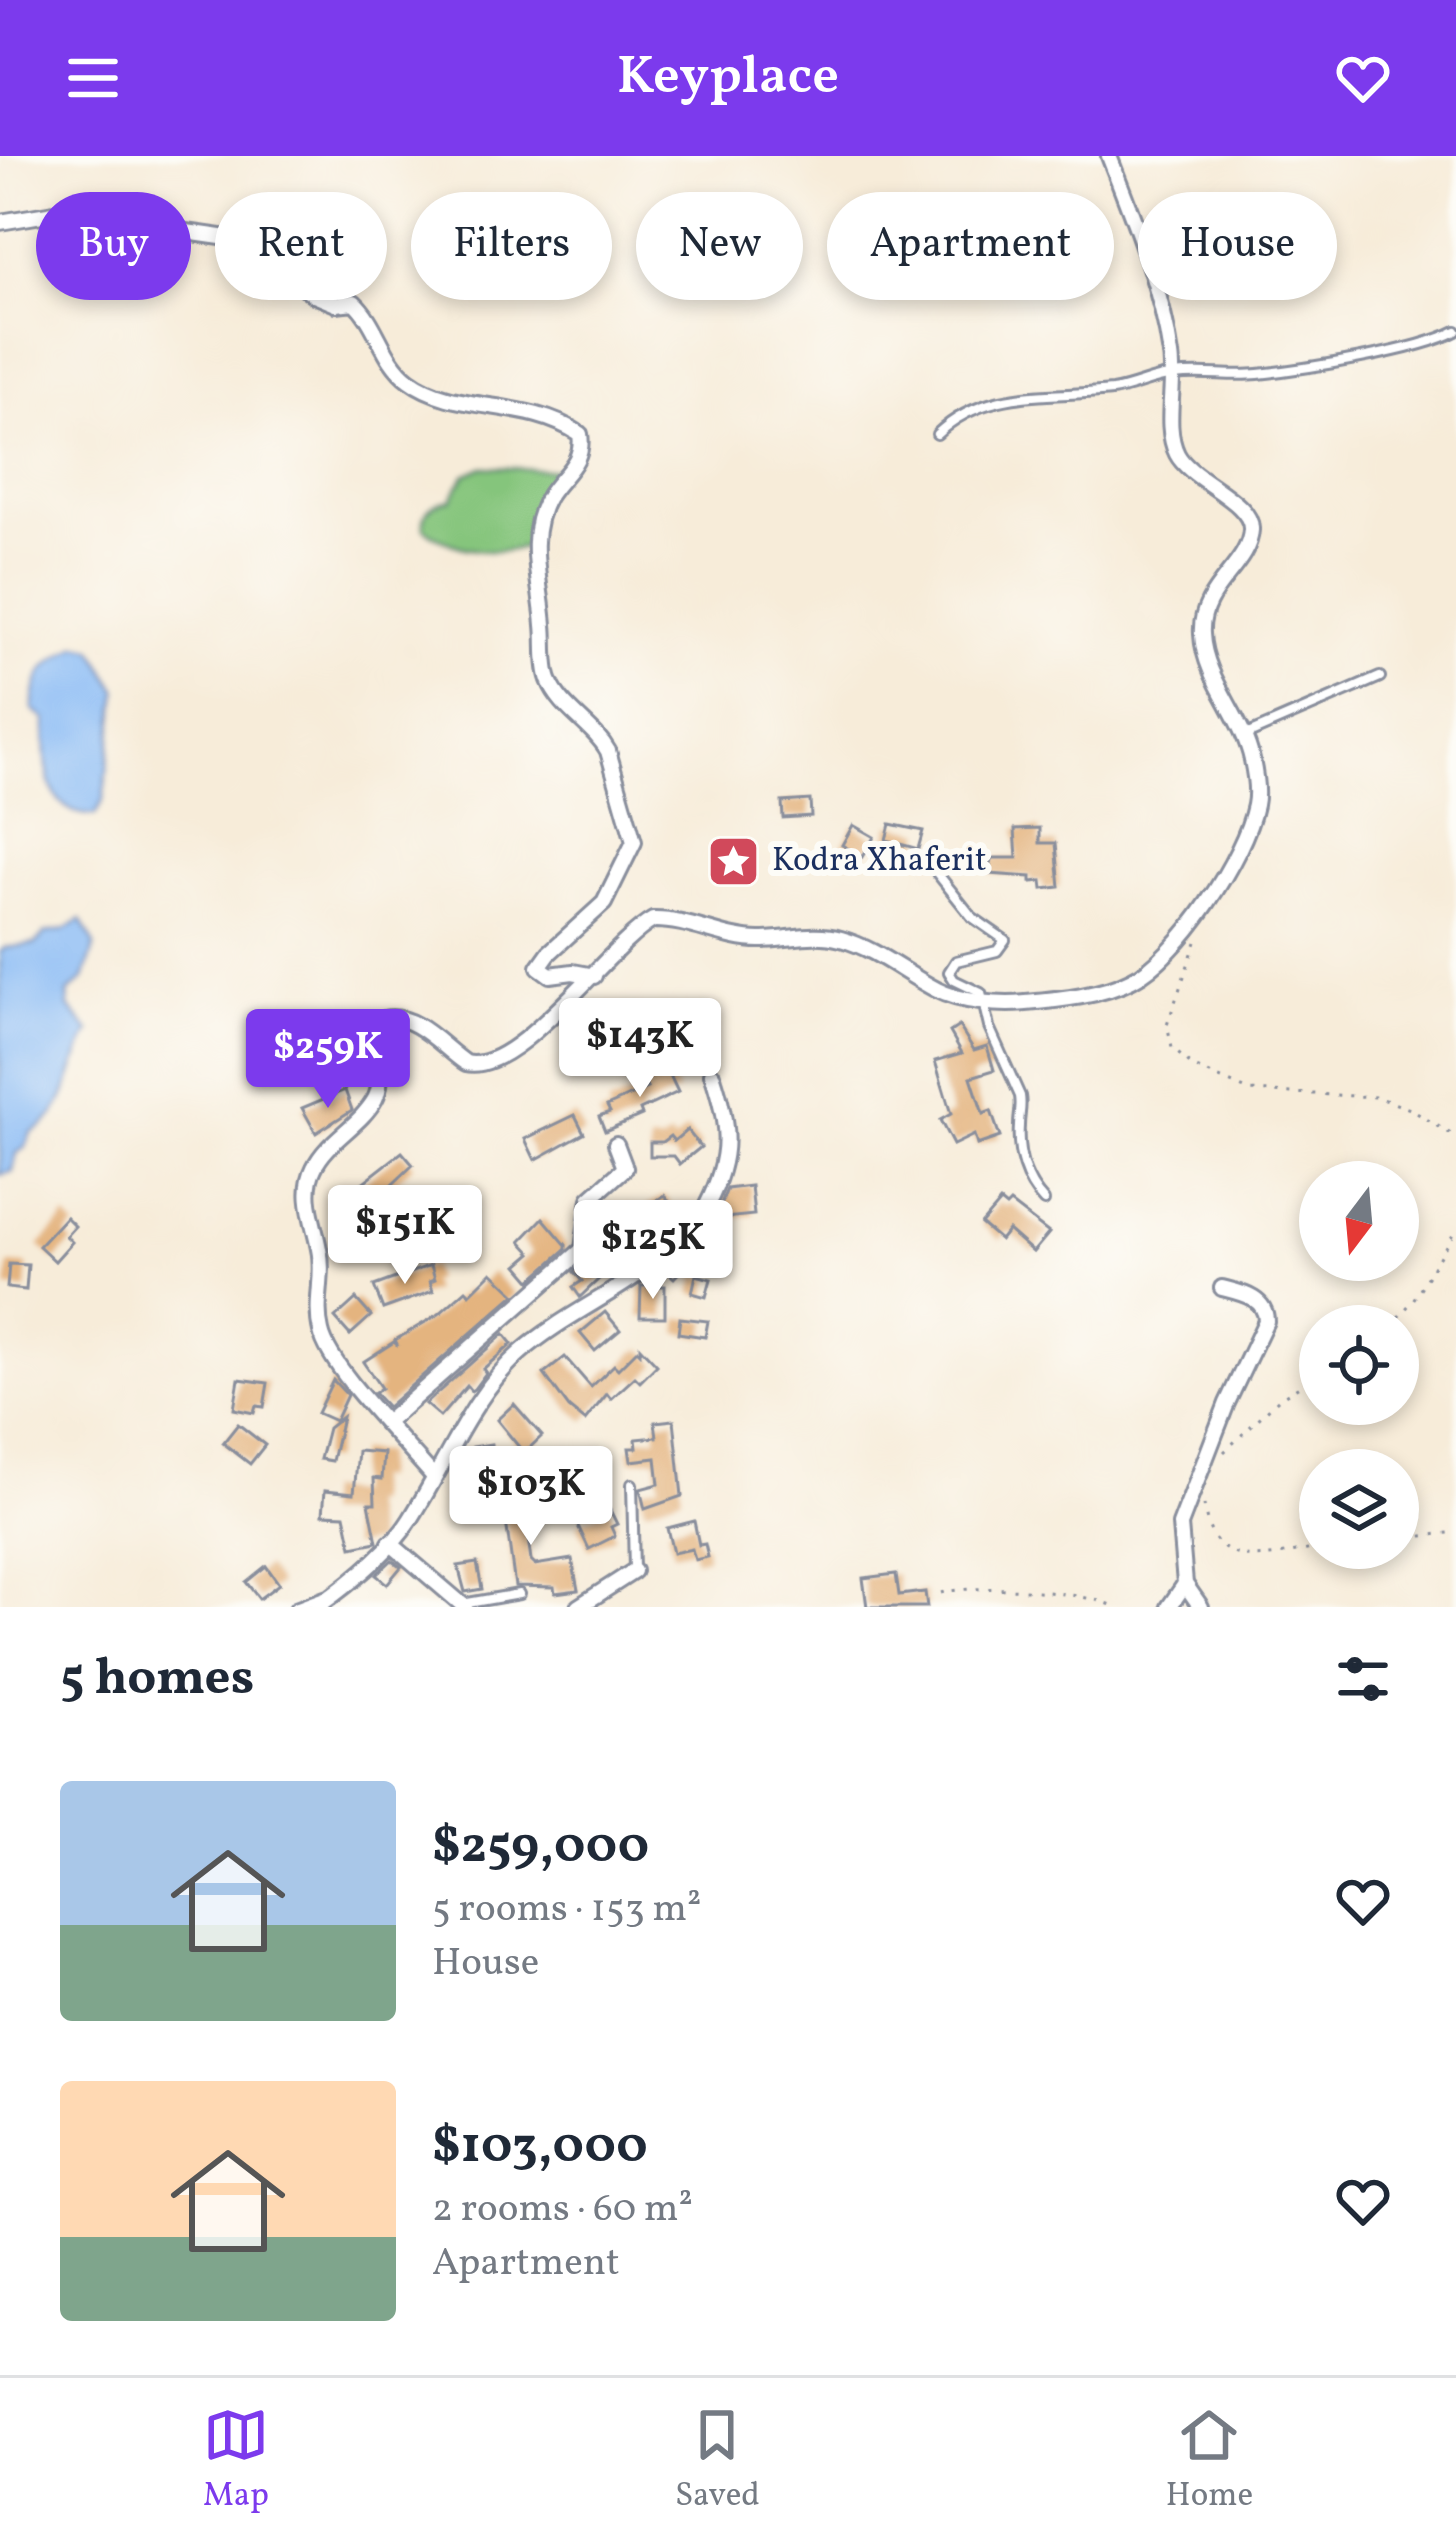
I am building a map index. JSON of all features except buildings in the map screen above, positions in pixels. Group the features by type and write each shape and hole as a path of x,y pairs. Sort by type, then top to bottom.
{"street":[{"path":"434,1476 327,1352 322,1336 318,1300 322,1270 307,1186 316,1162 377,1094 382,1070 378,1024 392,1016 410,1022 453,1054 477,1065 502,1055 571,1000 646,924 664,920 746,939 838,938 888,959 936,990 1018,1004 1048,1001 1132,980 1161,960 1192,927 1243,837 1256,800 1252,757 1202,637 1207,603 1250,537 1250,520 1177,453 1172,428 1173,375 1149,266 1109,156"},
{"path":"0,222 72,210 116,222 228,238 262,253 314,295 336,304 354,302 407,379 425,389 553,417 580,434 579,458 548,497 536,536 548,676 569,710 608,751 634,842 604,903 539,967 550,975 594,976"},
{"path":"321,1606 407,1525 504,1367 658,1257 694,1224 719,1177 728,1145 725,1114 712,1074"},
{"path":"388,1421 583,1249 590,1198 625,1168 616,1144"},
{"path":"1201,1607 1185,1583 1179,1532 1182,1517 1227,1402 1266,1321 1266,1312 1256,1300 1222,1288"},
{"path":"390,1543 463,1606"},
{"path":"578,1607 634,1571"},
{"path":"1169,1607 1185,1583"}],"lane":[{"path":"937,434 956,417 994,401 1114,391 1173,375 1254,375 1442,339 1456,331"},
{"path":"1244,735 1379,677"},
{"path":"937,873 971,917 1005,940 998,951 956,961 949,972 954,980 980,993 1020,1096 1018,1134 1024,1171 1044,1201"},
{"path":"632,1484 630,1554 634,1571"},
{"path":"295,1607 334,1593"},
{"path":"463,1606 519,1594"}],"path":[{"path":"1192,927 1196,946 1167,1025 1172,1048 1192,1066 1250,1091 1364,1095 1392,1101 1456,1137"},
{"path":"1409,1305 1456,1229"},
{"path":"1223,1453 1280,1398 1299,1386"},
{"path":"1204,1494 1211,1532 1234,1555 1256,1559 1299,1552"},
{"path":"1419,1536 1456,1532"},
{"path":"941,1593 972,1586 1006,1588 1092,1598 1116,1607"}],"green space":[{"path":"483,467 561,470 535,505 527,547 473,550 424,528 430,508 451,499 465,475"}],"water":[{"path":"78,646 93,649 118,691 103,800 95,815 78,813 56,795 47,766 46,720 33,709 44,670"},
{"path":"81,920 95,945 84,979 68,993 69,1007 90,1032 54,1114 31,1132 25,1148 17,1153 13,1171 0,1175 0,953 4,948 36,944 46,933 65,930"}],"place":[{"name":"Kodra Xhaferit","path":"733,862"}]}
